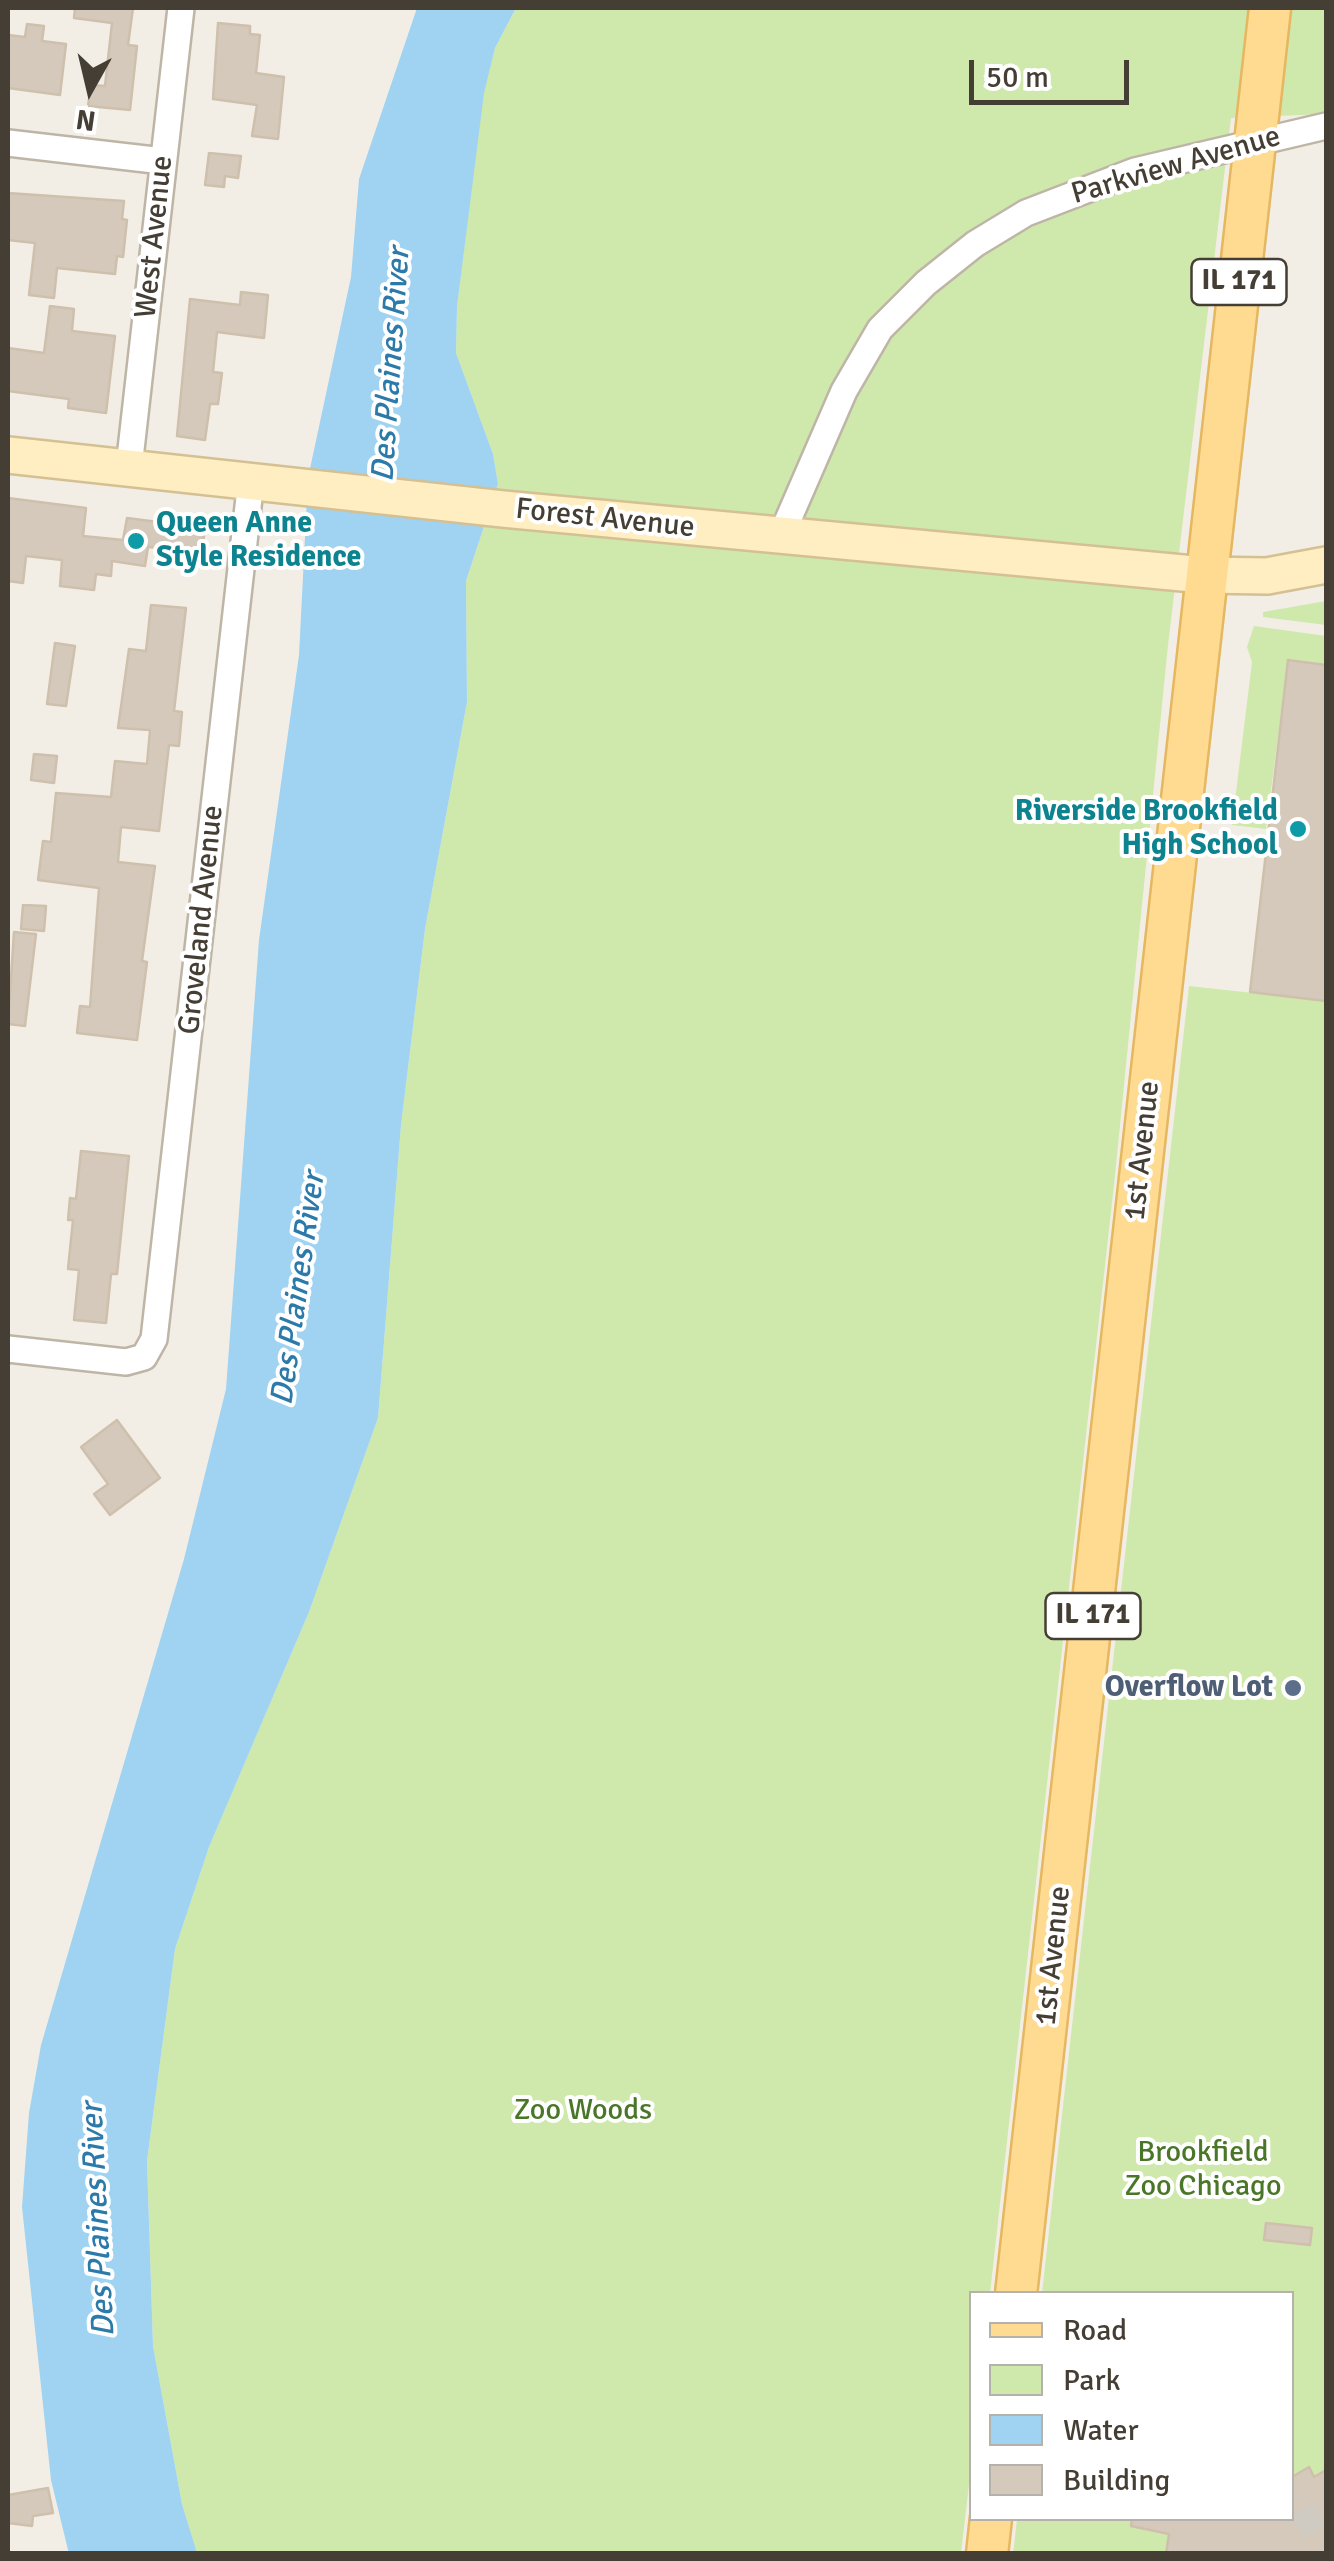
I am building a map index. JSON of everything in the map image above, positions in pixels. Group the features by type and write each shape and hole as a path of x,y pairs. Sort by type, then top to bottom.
{"main road":[{"name":"1st Avenue","path":"1016,2291 1270,8"},
{"path":"987,2554 991,2521"}],"street":[{"name":"West Avenue","path":"129,467 181,8"},
{"name":"Parkview Avenue","path":"780,536 844,390 880,329 926,283 975,244 1026,214 1136,171 1326,126"},
{"path":"8,143 163,160"},
{"name":"Forest Avenue","path":"8,455 504,509 1204,575 1267,576 1326,565"},
{"name":"Groveland Avenue","path":"8,1349 126,1362 144,1356 157,1330 251,480"}],"green space":[{"name":"Zoo Woods","path":"516,8 1326,8 1326,114 1231,118 1168,645 1114,1185 990,2291 969,2291 969,2485 961,2553 197,2554 182,2504 153,2346 147,2161 175,1949 209,1847 309,1612 378,1418 401,1125 425,929 467,702 466,581 498,484 493,454 456,353 457,307 483,94 495,48"},
{"path":"1326,601 1326,625 1263,617 1263,612"},
{"path":"1254,626 1326,636 1326,664 1288,659 1266,829 1232,825 1252,662 1247,647"},
{"name":"Brookfield Zoo Chicago","path":"1189,986 1326,1001 1326,2553 1013,2554 1017,2521 1294,2521 1294,2291 1042,2291"}],"water":[{"name":"Des Plaines River","path":"417,8 516,8 495,48 484,93 457,307 456,353 493,454 498,484 466,581 467,702 425,929 401,1125 378,1418 309,1612 209,1847 175,1949 147,2161 153,2346 182,2504 197,2553 69,2554 51,2480 22,2207 29,2113 41,2045 184,1559 226,1389 259,940 299,655 308,478 351,277 359,179"}],"building":[{"path":"75,8 133,8 128,45 137,46 130,110 88,106 91,85 105,86 112,23 74,18"},
{"path":"218,23 250,26 250,34 260,35 256,73 284,77 278,139 252,136 257,105 213,99"},
{"path":"27,24 44,26 42,41 66,44 60,95 8,88 8,35 25,37"},
{"path":"209,153 241,156 238,178 225,176 224,187 205,185"},
{"path":"8,193 124,201 122,219 127,220 123,257 117,256 115,274 57,268 54,298 29,295 35,243 8,240"},
{"path":"241,292 268,295 264,338 217,332 213,372 222,373 218,404 210,404 205,440 177,436 190,299 240,305"},
{"path":"50,306 74,309 72,331 115,336 106,413 68,408 69,399 8,391 8,348 44,353"},
{"path":"8,498 86,508 83,536 123,540 127,518 205,528 201,559 179,557 180,550 148,547 145,566 112,561 111,576 96,574 94,590 60,586 62,560 26,556 23,583 8,581"},
{"path":"151,605 186,608 174,711 182,712 179,746 169,745 159,831 121,827 118,862 155,866 142,961 147,962 137,1040 77,1033 80,1006 90,1007 99,888 38,880 43,841 51,842 56,793 111,797 115,761 147,764 150,730 118,728 129,649 146,651"},
{"path":"55,643 75,646 66,706 47,704"},
{"name":"Riverside Brookfield High School","path":"1288,660 1326,665 1326,1001 1250,992"},
{"path":"34,754 57,756 54,783 31,780"},
{"path":"23,905 46,906 44,931 21,929"},
{"path":"14,932 36,934 25,1026 8,1024"},
{"path":"81,1151 129,1156 117,1274 111,1274 106,1323 74,1320 79,1270 68,1269 73,1220 68,1220 70,1198 76,1199"},
{"path":"117,1420 160,1478 110,1515 94,1494 108,1484 81,1447"},
{"path":"1266,2223 1312,2228 1310,2245 1264,2240"},
{"path":"1309,2467 1314,2477 1326,2470 1326,2554 1166,2554 1169,2534 1131,2526 1132,2521 1294,2521 1294,2476"},
{"path":"48,2488 53,2513 33,2516 32,2526 8,2523 8,2495"}],"tunnel":[{"path":"1298,2526 1319,2514"}],"place":[{"name":"Queen Anne Style Residence","path":"136,541"},
{"name":"Riverside Brookfield High School","path":"1298,829"},
{"name":"Overflow Lot","path":"1293,1688"}]}
